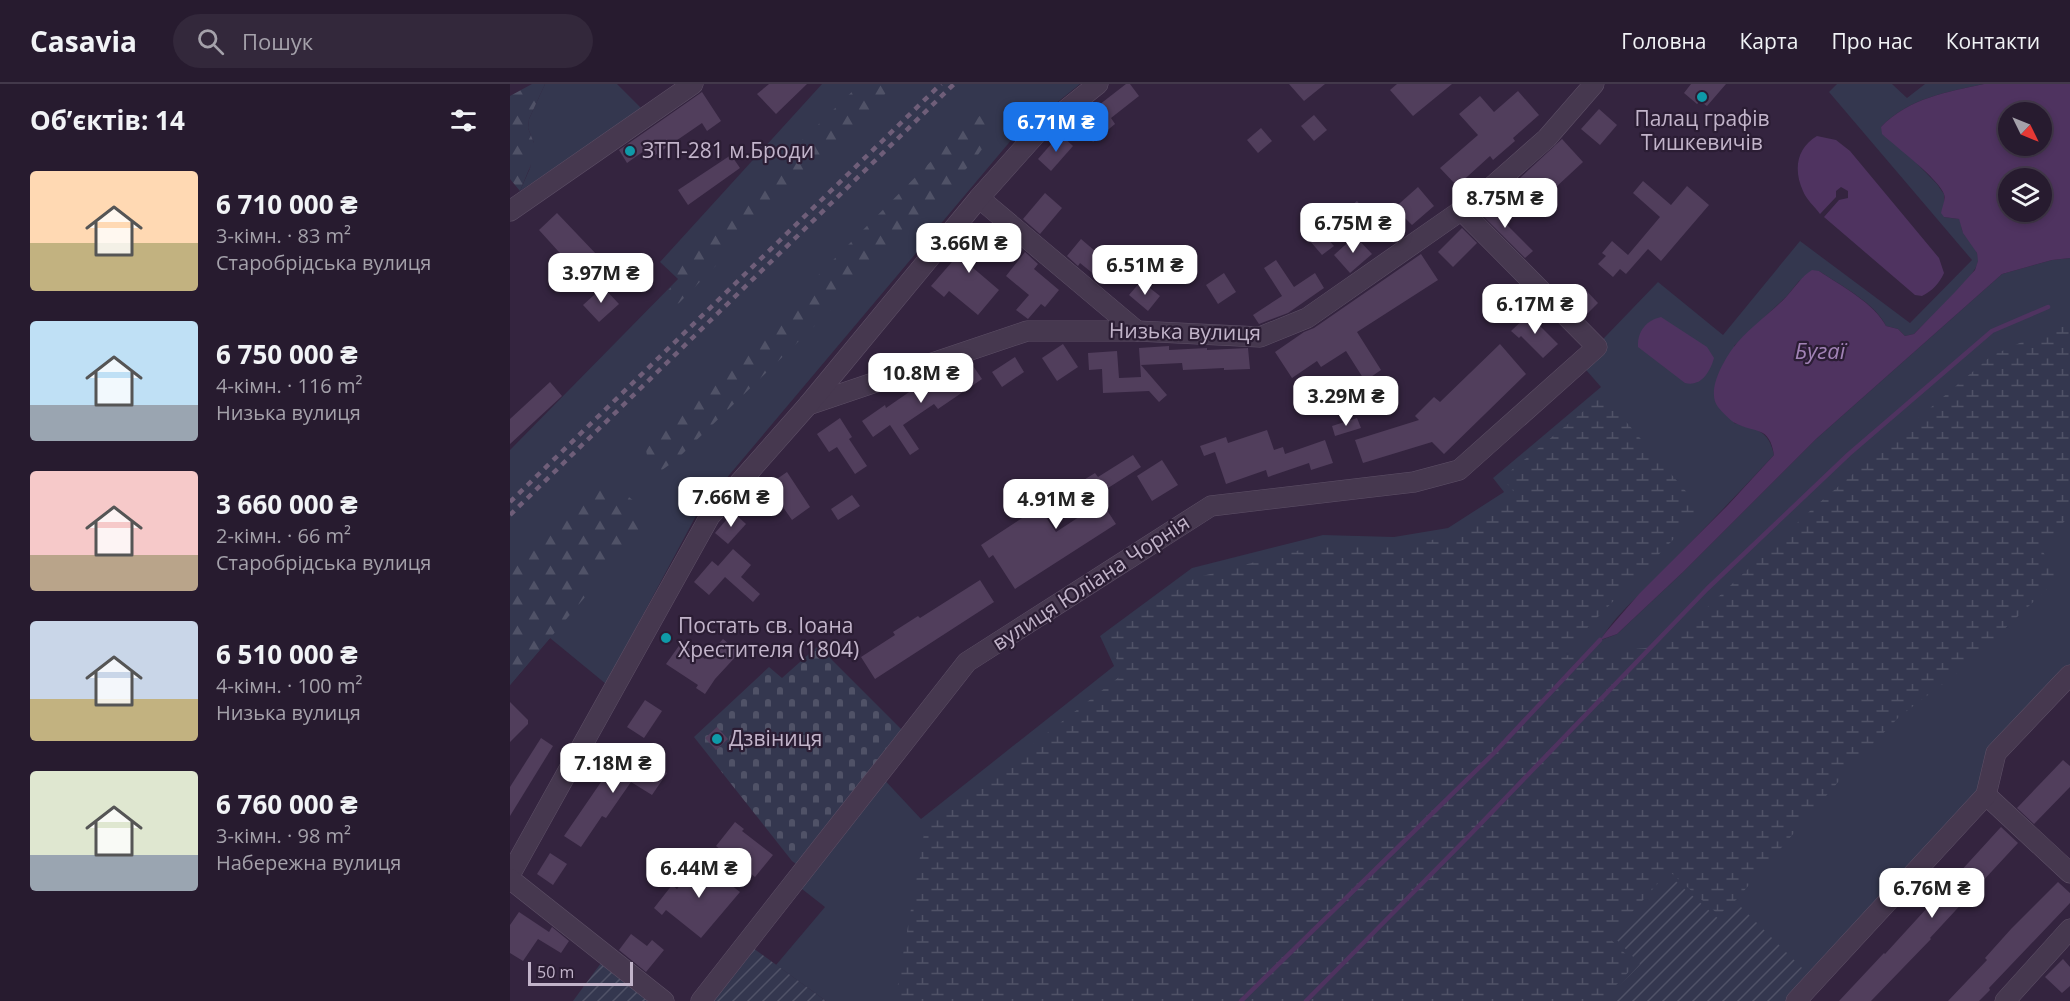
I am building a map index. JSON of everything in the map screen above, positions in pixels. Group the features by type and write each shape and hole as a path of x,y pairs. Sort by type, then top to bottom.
{"street":[{"path":"510,211 693,84"},
{"path":"664,1001 510,877 710,516 808,405 979,198 1037,133 1098,84"},
{"name":"Низька вулиця","path":"808,405 1027,331 1137,331 1260,337 1307,318 1479,198 1547,138 1594,84"},
{"path":"979,198 1137,331"},
{"name":"вулиця Юліана Чорнія","path":"701,1001 967,662 1211,506 1414,482 1459,470 1597,347 1461,210"},
{"path":"1796,1001 1986,795 1996,753 2070,675"},
{"path":"1986,795 2070,873"},
{"path":"2005,1001 2070,929"}],"green space":[{"path":"532,84 545,84 529,119 528,128 534,143 534,157 520,191 510,179 510,96"},
{"path":"545,84 617,84 643,110 520,191 530,168 534,143 528,128 529,119"},
{"path":"822,84 1080,84 1013,138 698,512 606,684 550,638 510,685 510,450 678,279 660,262"},
{"path":"860,84 895,84 679,303 668,306 657,302 679,279 669,269"},
{"path":"1837,84 1892,84 1907,98 1925,84 1984,84 1943,93 1916,103 1892,117 1881,127 1937,184 1944,194 1944,217 1959,219 1963,232 1977,252 1978,261 1961,288 1914,334 1905,336 1898,329 1886,326 1866,303 1819,271 1799,281 1787,296 1734,346 1734,423 1755,429 1765,435 1774,455 1621,613 1601,640 1617,634 1683,572 1816,439 2002,274 2052,260 2070,258 2070,665 1990,748 1980,791 1786,1001 826,1001 776,965 825,907 793,882 879,774 921,819 1114,666 1100,636 1192,568 1323,535 1394,537 1448,528 1504,492 1493,478 1601,387 1580,363 1658,282 1723,335 1800,241 1910,323 1972,260 1829,92"},
{"path":"981,115 993,119 990,136 954,183 832,309 676,460 662,470 655,467 646,449 965,127"},
{"path":"2070,320 2070,515 2041,548 2058,579 1956,674 1900,716 1858,759 1736,900 1719,915 1669,871 1609,938 1636,964 1601,1001 895,1001 925,828 1123,674 1107,637 1195,578 1319,545 1392,547 1454,536 1515,493 1502,478 1603,395 1702,510 1560,656 1666,646 1812,509 1991,356"},
{"path":"609,487 625,494 640,510 641,525 638,535 510,685 510,571 586,492"},
{"path":"818,646 908,736 802,868 792,861 694,737 769,667 782,678"},
{"path":"1670,876 1721,921 1739,905 1802,968 1771,1001 1606,1001 1640,964 1614,937"},
{"path":"746,943 826,1001 701,1001"},
{"path":"604,959 664,1001 573,1001"}],"water":[{"name":"Бугаї","path":"1984,84 2070,84 2070,258 2052,260 2002,274 1816,439 1683,572 1617,634 1600,640 1639,594 1728,505 1774,455 1772,445 1765,435 1733,422 1718,407 1714,393 1715,385 1733,348 1787,296 1802,278 1812,270 1819,271 1874,310 1886,326 1898,329 1905,336 1914,334 1975,270 1978,261 1977,253 1963,233 1959,219 1944,217 1941,213 1944,194 1940,188 1926,172 1882,134 1881,127 1892,117 1916,103 1943,93"},
{"path":"1817,136 1836,140 1850,151 1939,258 1944,273 1929,292 1922,296 1915,295 1824,217 1839,200 1848,198 1848,191 1841,187 1836,191 1836,197 1820,214 1806,197 1798,175 1799,160 1805,147"},
{"path":"1661,317 1707,347 1714,358 1707,373 1700,381 1685,383 1638,347 1639,336 1644,327"}],"building":[{"path":"769,84 807,84 776,114 757,94"},
{"path":"1126,84 1130,84 1139,96 1111,118 1115,124 1093,142 1077,122"},
{"path":"1289,84 1325,84 1304,101"},
{"path":"1397,84 1452,84 1413,116 1390,90"},
{"name":"Палац графів Тишкевичів","path":"1691,84 1726,84 1707,106 1700,101 1697,104 1684,93"},
{"path":"1518,91 1539,115 1513,138 1515,141 1493,160 1490,156 1457,186 1440,168 1478,135 1459,114 1480,96 1494,112"},
{"path":"702,92 721,121 707,131 702,123 654,156 648,148 627,163 619,150"},
{"path":"1599,109 1617,125 1600,145 1581,129"},
{"path":"1314,115 1327,130 1314,141 1301,126"},
{"path":"1261,128 1272,141 1258,153 1247,140"},
{"path":"1060,134 1073,146 1051,171 1038,159"},
{"path":"1562,139 1583,162 1541,201 1520,178"},
{"path":"731,155 740,168 688,205 678,190"},
{"path":"1643,181 1671,205 1687,186 1709,205 1661,261 1648,249 1626,274 1620,269 1613,277 1598,264 1606,256 1602,253 1612,241 1628,255 1660,217 1633,193"},
{"path":"1418,187 1434,206 1412,225 1405,218 1401,222 1391,211"},
{"path":"1045,193 1062,208 1040,234 1023,219"},
{"path":"1357,201 1375,222 1364,231 1346,210"},
{"path":"1492,203 1510,222 1507,225 1533,251 1525,258 1480,213"},
{"path":"557,213 597,255 578,273 539,230"},
{"path":"985,224 998,235 972,267 999,290 978,315 949,291 944,297 931,286"},
{"path":"1315,225 1334,246 1322,255 1304,234"},
{"path":"1462,228 1477,243 1453,267 1438,252"},
{"path":"1355,236 1372,254 1350,273 1334,255"},
{"path":"1081,239 1102,257 1107,251 1122,264 1106,284 1080,263 1078,266 1067,256"},
{"path":"1025,252 1038,264 1034,269 1059,290 1045,307 1041,304 1028,319 1016,310 1029,295 1006,276"},
{"path":"1421,254 1438,280 1357,332 1381,370 1365,381 1346,351 1321,367 1317,361 1292,378 1275,352 1304,332 1314,328"},
{"path":"1276,260 1294,287 1315,273 1324,288 1288,313 1259,324 1253,315 1282,296 1264,268"},
{"path":"1224,273 1236,292 1218,304 1206,285"},
{"path":"1141,281 1160,296 1148,311 1129,295"},
{"path":"603,287 619,304 599,322 583,305"},
{"path":"1583,287 1598,303 1584,317 1569,302"},
{"path":"1531,312 1538,320 1536,322 1558,344 1543,358 1521,336 1519,338 1511,331"},
{"path":"1063,344 1078,367 1057,381 1042,358"},
{"path":"1500,344 1526,374 1444,454 1432,442 1363,463 1355,440 1419,420 1415,416 1434,397 1440,402"},
{"path":"1169,346 1169,350 1248,348 1250,369 1183,370 1182,363 1141,365 1167,395 1159,402 1149,391 1103,393 1102,369 1089,370 1088,353 1117,351 1119,378 1141,377 1139,348"},
{"path":"1015,357 1024,372 1002,387 992,372"},
{"path":"971,363 982,379 938,409 934,404 903,425 919,449 910,455 890,425 873,437 862,421 885,405 886,408 928,379 932,386 961,366"},
{"path":"550,382 562,396 510,444 510,419"},
{"path":"840,418 852,437 849,439 867,466 855,474 837,447 829,452 817,434"},
{"path":"1357,418 1361,428 1335,436 1332,426"},
{"path":"1267,430 1274,450 1283,447 1285,454 1325,440 1333,463 1311,470 1309,463 1268,477 1266,470 1226,484 1215,452 1204,456 1200,446 1226,437 1228,443"},
{"path":"1133,455 1141,467 1097,495 1116,524 1015,589 993,555 989,558 981,545 1039,507 1056,532 1082,515 1066,491 1095,473 1098,477"},
{"path":"1162,460 1178,485 1152,501 1137,476"},
{"path":"787,472 810,507 792,520 778,500 769,507 758,492"},
{"path":"852,495 860,506 838,520 831,509"},
{"path":"733,512 746,524 728,544 715,533"},
{"path":"733,549 751,565 741,577 760,594 753,602 725,577 709,595 694,582 712,561 718,566"},
{"path":"980,580 994,602 875,679 861,657 895,635 893,632 918,616 920,618"},
{"path":"723,639 739,653 715,679 705,694 696,688 698,685 666,664 681,643 705,659"},
{"path":"645,700 662,711 644,738 627,727"},
{"path":"510,702 528,720 528,724 510,742"},
{"name":"Дзвіниця","path":"717,727 728,739 716,750 705,738"},
{"path":"541,738 553,746 510,816 510,787"},
{"path":"623,750 655,771 658,767 667,773 652,795 631,782 606,818 602,816 581,847 564,836"},
{"path":"2063,760 2070,766 2070,787 2034,824 2017,808"},
{"path":"735,822 744,829 742,831 773,855 755,877 716,846"},
{"path":"2001,827 2018,843 1931,939 1871,1001 1839,1001 1885,954"},
{"path":"550,853 567,864 553,885 537,874"},
{"path":"703,857 711,864 708,867 740,892 701,938 666,910 662,915 654,908 672,885 677,889"},
{"path":"2058,882 2070,893 2070,903 1989,988 1990,990 1979,1001 1948,1001 1987,960 1985,958 2011,929"},
{"path":"519,912 549,932 552,927 569,941 561,953 538,939 523,961 510,953 510,925"},
{"path":"631,934 647,946 652,940 664,950 646,972 619,950"},
{"path":"2063,959 2070,967 2070,986 2062,993 2045,977"}],"waterway":[{"path":"1306,1001 1707,589 1849,454 1992,331 2048,307"},
{"path":"1241,1001 1494,753 1600,640"}],"railway":[{"path":"510,502 941,84"},
{"path":"510,515 954,84"}],"place":[{"name":"Палац графів Тишкевичів","path":"1702,97"},
{"name":"ЗТП-281 м.Броди","path":"630,151"},
{"name":"Постать св. Іоана Хрестителя (1804)","path":"666,638"},
{"name":"Дзвіниця","path":"717,739"}]}
